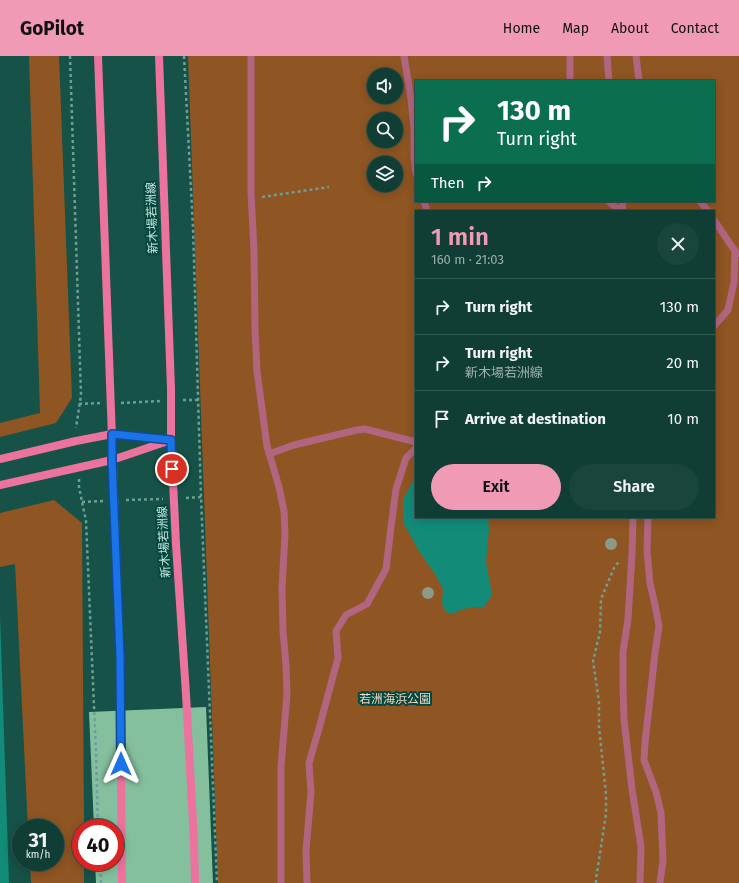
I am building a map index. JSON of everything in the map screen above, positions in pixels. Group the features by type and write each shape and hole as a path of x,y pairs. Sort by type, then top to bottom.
{"street":[{"path":"98,56 120,656 122,883"},
{"name":"新木場若洲線","path":"159,56 171,401 171,440 194,841 195,883"},
{"path":"0,459 112,434 171,440"},
{"path":"0,485 112,460 171,440"}],"lane":[{"path":"251,56 251,199 257,371 267,446 279,487 284,511 285,534 282,588 287,694 281,767 281,883"},
{"path":"404,56 414,127 415,164"},
{"path":"570,56 570,80"},
{"path":"607,56 609,80"},
{"path":"636,56 639,80"},
{"path":"609,202 618,210"},
{"path":"701,202 707,210"},
{"path":"715,221 739,257"},
{"path":"715,325 728,310 734,282 735,250"},
{"path":"269,454 294,445 365,429 415,442"},
{"path":"307,883 306,851 311,792 309,763 338,658 336,631 346,615 367,604 386,569 396,489 406,458 415,449"},
{"path":"633,518 623,686 624,719 632,789 641,847 640,883"},
{"path":"648,518 647,551 650,583 659,626 644,760 656,792 661,813 663,860 660,883"}],"path":[{"path":"70,56 81,388 76,426"},
{"path":"184,56 193,228 201,497 217,883"},
{"path":"251,199 329,187"},
{"path":"79,404 199,400"},
{"path":"79,488 86,521 98,819"},
{"path":"82,502 201,497"},
{"path":"596,883 606,814 606,794 599,702 593,661 600,632 601,599 614,568 621,559"},
{"path":"100,871 101,883"}],"green space":[{"path":"29,56 59,56 72,398 56,423 0,437 0,423 40,413"},
{"name":"若洲海浜公園","path":"188,56 739,56 739,883 218,883"},
{"path":"54,500 82,523 84,819 72,819 72,871 84,871 84,883 31,883 30,871 64,871 64,819 28,819 15,564 0,567 0,513"}],"shaded area":[{"path":"415,480 415,518 488,518 489,528 486,562 492,595 484,607 467,608 452,614 446,612 442,603 443,589 404,524 403,500"},
{"path":"0,615 9,883 0,883"}],"building":[{"path":"206,707 213,883 96,883 95,871 124,871 124,819 94,819 89,712"}],"route":[{"path":"121,764 120,656 112,434 171,440 172,469"}]}
